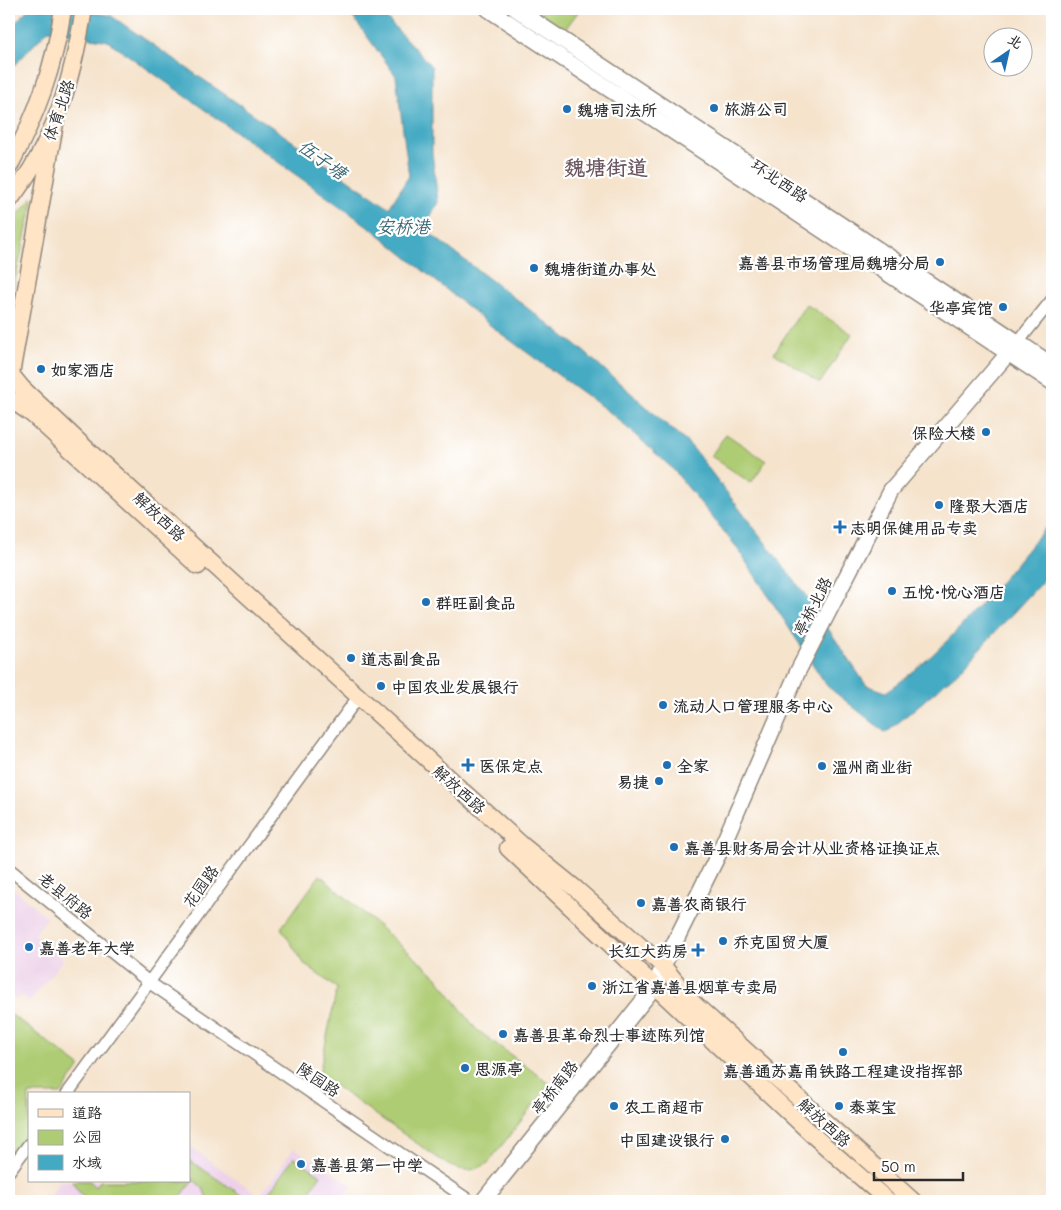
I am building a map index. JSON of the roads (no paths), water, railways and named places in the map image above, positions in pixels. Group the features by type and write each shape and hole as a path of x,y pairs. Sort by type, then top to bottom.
{"main road":[{"name":"体育北路","path":"9,166 30,126 56,52 63,9"},
{"name":"体育北路","path":"9,201 34,167 45,148 77,53 84,9"},
{"path":"10,373 56,118"},
{"name":"解放西路","path":"10,373 22,388 356,701 815,1137 888,1201"},
{"name":"解放西路","path":"9,398 34,415 87,466 663,966 693,1003 913,1201"}],"street":[{"name":"环北西路","path":"488,9 1014,348 1052,366"},
{"name":"环北西路","path":"516,9 1014,348 1052,382"},
{"name":"亭桥北路","path":"663,966 720,851 798,671 891,490 1014,348 1052,300"},
{"name":"花园路","path":"68,1092 356,701"},
{"name":"老县府路","path":"9,869 150,983"},
{"name":"亭桥南路","path":"483,1201 655,986 663,966"},
{"name":"陵园路","path":"150,983 470,1201"},
{"path":"9,1171 28,1145"}],"water":[{"name":"安桥港","path":"28,9 61,9 110,15 389,208 409,176 396,76 347,9 378,9 432,67 432,152 438,202 424,229 581,349 692,447 807,597 866,685 886,692 933,655 975,612 1052,520 1052,571 958,672 886,733 827,686 735,545 672,468 612,414 496,330 372,229 108,41 48,30 9,71 9,30"}],"place":[{"name":"旅游公司","path":"714,108"},
{"name":"魏塘司法所","path":"567,109"},
{"name":"嘉善县市场管理局魏塘分局","path":"940,262"},
{"name":"魏塘街道办事处","path":"534,268"},
{"name":"华亭宾馆","path":"1003,307"},
{"name":"如家酒店","path":"41,369"},
{"name":"保险大楼","path":"986,432"},
{"name":"隆聚大酒店","path":"939,505"},
{"name":"志明保健用品专卖","path":"840,527"},
{"name":"五悦·悦心酒店","path":"892,591"},
{"name":"群旺副食品","path":"426,602"},
{"name":"道志副食品","path":"351,658"},
{"name":"中国农业发展银行","path":"381,686"},
{"name":"流动人口管理服务中心","path":"663,705"},
{"name":"医保定点","path":"468,765"},
{"name":"全家","path":"667,765"},
{"name":"温州商业街","path":"822,766"},
{"name":"易捷","path":"659,781"},
{"name":"嘉善县财务局会计从业资格证换证点","path":"674,847"},
{"name":"嘉善农商银行","path":"641,903"},
{"name":"乔克国贸大厦","path":"723,941"},
{"name":"嘉善老年大学","path":"29,947"},
{"name":"长红大药房","path":"698,950"},
{"name":"浙江省嘉善县烟草专卖局","path":"592,986"},
{"name":"嘉善县革命烈士事迹陈列馆","path":"503,1034"},
{"name":"嘉善通苏嘉甬铁路工程建设指挥部","path":"843,1052"},
{"name":"思源亭","path":"465,1068"},
{"name":"农工商超市","path":"614,1106"},
{"name":"泰莱宝","path":"839,1106"},
{"name":"中国建设银行","path":"725,1139"},
{"name":"嘉善县第一中学","path":"301,1164"}],"district":[{"name":"魏塘街道","path":"606,166"}],"water label":[{"name":"伍子塘","path":"323,159"}]}
